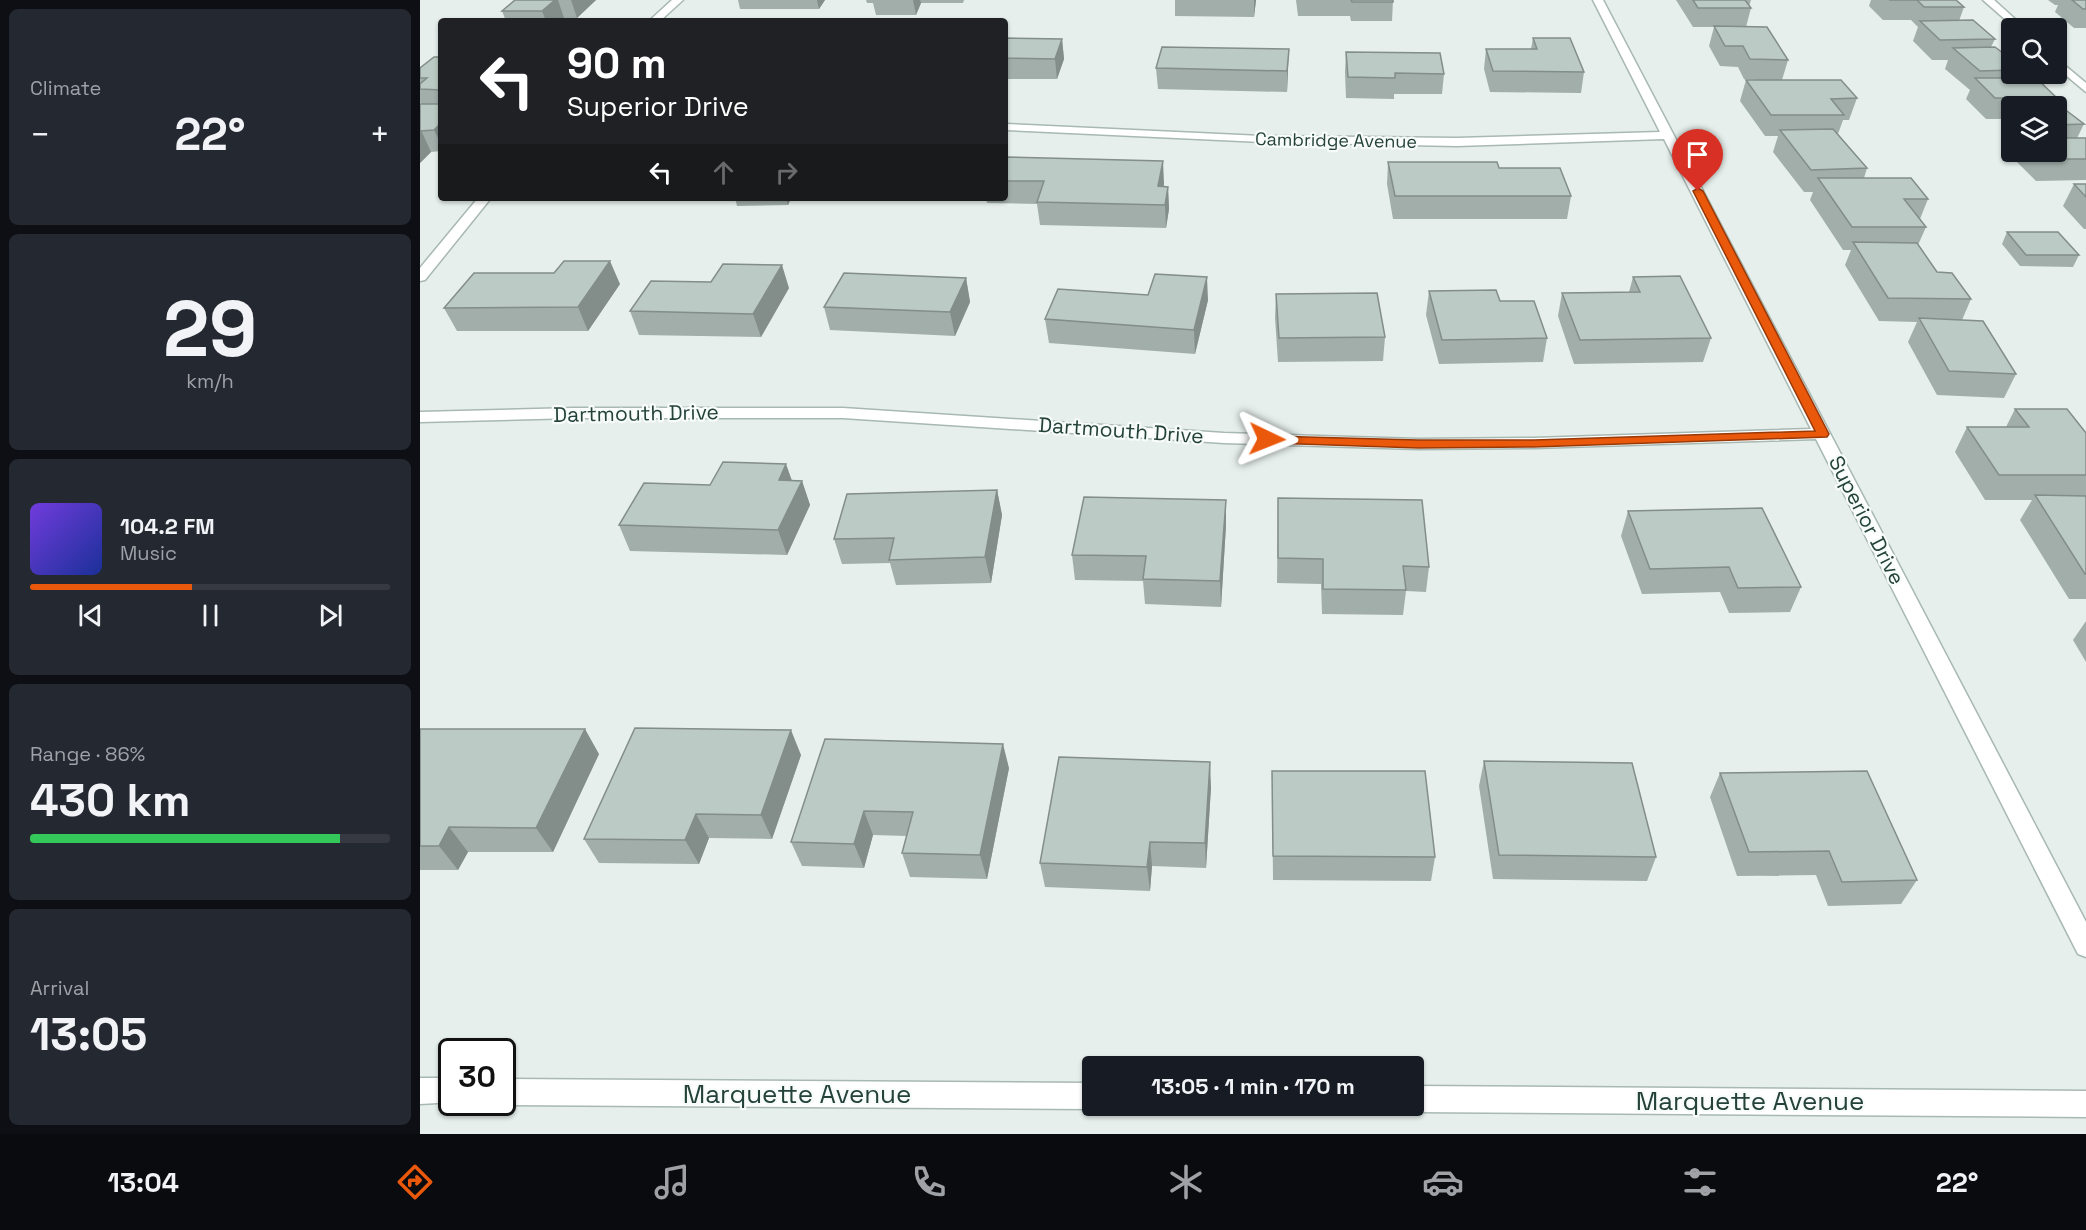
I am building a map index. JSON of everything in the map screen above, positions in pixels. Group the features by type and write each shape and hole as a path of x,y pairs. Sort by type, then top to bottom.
{"street":[{"path":"657,18 678,0"},
{"name":"Superior Drive","path":"1598,0 2086,946"},
{"path":"1988,0 2009,18"},
{"path":"2067,72 2086,88"},
{"name":"Cambridge Avenue","path":"1008,127 1262,139 1445,142 1666,135"},
{"path":"420,277 483,201"},
{"name":"Dartmouth Drive","path":"420,417 574,413 843,413 1224,438 1418,444 1534,443 1823,434"},
{"path":"420,1091 438,1091"},
{"name":"Marquette Avenue","path":"516,1092 1082,1096"},
{"name":"Marquette Avenue","path":"1424,1099 2086,1104"}],"building":[{"path":"515,0 555,0 542,11 502,11"},
{"path":"1351,0 1393,0 1393,2 1352,2"},
{"path":"1693,0 1745,0 1751,8 1698,8"},
{"path":"1917,0 1956,0 1964,7 1924,7"},
{"path":"2072,0 2086,0 2086,9 2083,9"},
{"path":"1973,20 1995,39 1940,40 1920,21"},
{"path":"1714,26 1767,27 1788,60 1750,59 1743,46 1725,46"},
{"path":"1008,38 1062,39 1055,59 1008,58"},
{"path":"1533,38 1570,38 1584,72 1493,71 1486,49 1537,49"},
{"path":"1162,47 1289,49 1287,71 1156,68"},
{"path":"1995,47 2001,52 2001,70 1980,71 1953,48"},
{"path":"1346,52 1440,53 1444,74 1395,73 1395,78 1348,77"},
{"path":"434,57 438,57 438,90 420,89 420,84 427,78 420,78 420,68"},
{"path":"1975,78 2001,78 2001,84 2042,84 2055,96 2001,96 2001,98 1995,98"},
{"path":"1746,80 1841,80 1857,98 1831,99 1844,115 1771,115"},
{"path":"420,104 438,104 438,126 434,130 420,131"},
{"path":"2067,111 2084,124 2067,125"},
{"path":"1833,129 1867,168 1811,170 1780,130"},
{"path":"2067,138 2086,138 2086,159 2067,159"},
{"path":"1008,157 1163,161 1158,186 1168,187 1165,205 1037,202 1044,181 1008,181"},
{"path":"1388,162 1497,162 1499,168 1560,168 1571,196 1395,196"},
{"path":"1818,178 1911,178 1928,199 1904,199 1926,227 1852,227"},
{"path":"2074,184 2086,184 2086,197"},
{"path":"2007,232 2058,232 2079,255 2026,255"},
{"path":"1853,242 1917,243 1937,272 1952,273 1971,299 1888,298"},
{"path":"564,261 610,261 578,307 444,308 474,273 554,273"},
{"path":"723,264 782,265 753,314 630,311 651,281 711,282"},
{"path":"844,273 966,278 950,312 824,307"},
{"path":"1155,274 1207,277 1194,330 1045,319 1058,289 1148,295"},
{"path":"1680,276 1711,338 1580,340 1562,293 1640,292 1633,277"},
{"path":"1496,290 1500,301 1534,301 1547,338 1442,340 1429,291"},
{"path":"1377,293 1385,337 1279,338 1276,294"},
{"path":"1919,318 1983,321 2016,374 1949,371"},
{"path":"2015,409 2067,409 2086,433 2086,475 1999,475 1967,427 2029,427"},
{"path":"723,462 786,464 779,480 802,481 778,530 619,525 644,483 710,485"},
{"path":"997,490 985,557 889,560 894,538 834,539 847,494"},
{"path":"2035,495 2086,496 2086,574 2085,574"},
{"path":"1084,497 1226,500 1220,581 1143,579 1146,556 1072,555"},
{"path":"1278,498 1422,500 1429,567 1403,566 1406,590 1323,589 1323,559 1278,558"},
{"path":"1762,508 1801,587 1738,588 1729,567 1650,569 1628,511"},
{"path":"635,728 791,730 761,815 696,814 685,840 584,839"},
{"path":"420,729 585,729 536,828 449,827 439,846 420,846"},
{"path":"825,739 1003,744 980,855 902,853 913,812 864,811 854,844 791,842"},
{"path":"1059,757 1210,762 1205,843 1150,842 1147,867 1040,863"},
{"path":"1484,761 1632,763 1656,857 1499,855"},
{"path":"1272,771 1425,771 1435,857 1273,856"},
{"path":"1867,771 1917,880 1842,882 1829,851 1749,852 1720,773"}],"route":[{"path":"1267,439 1418,444 1534,443 1823,434 1698,191"}]}
